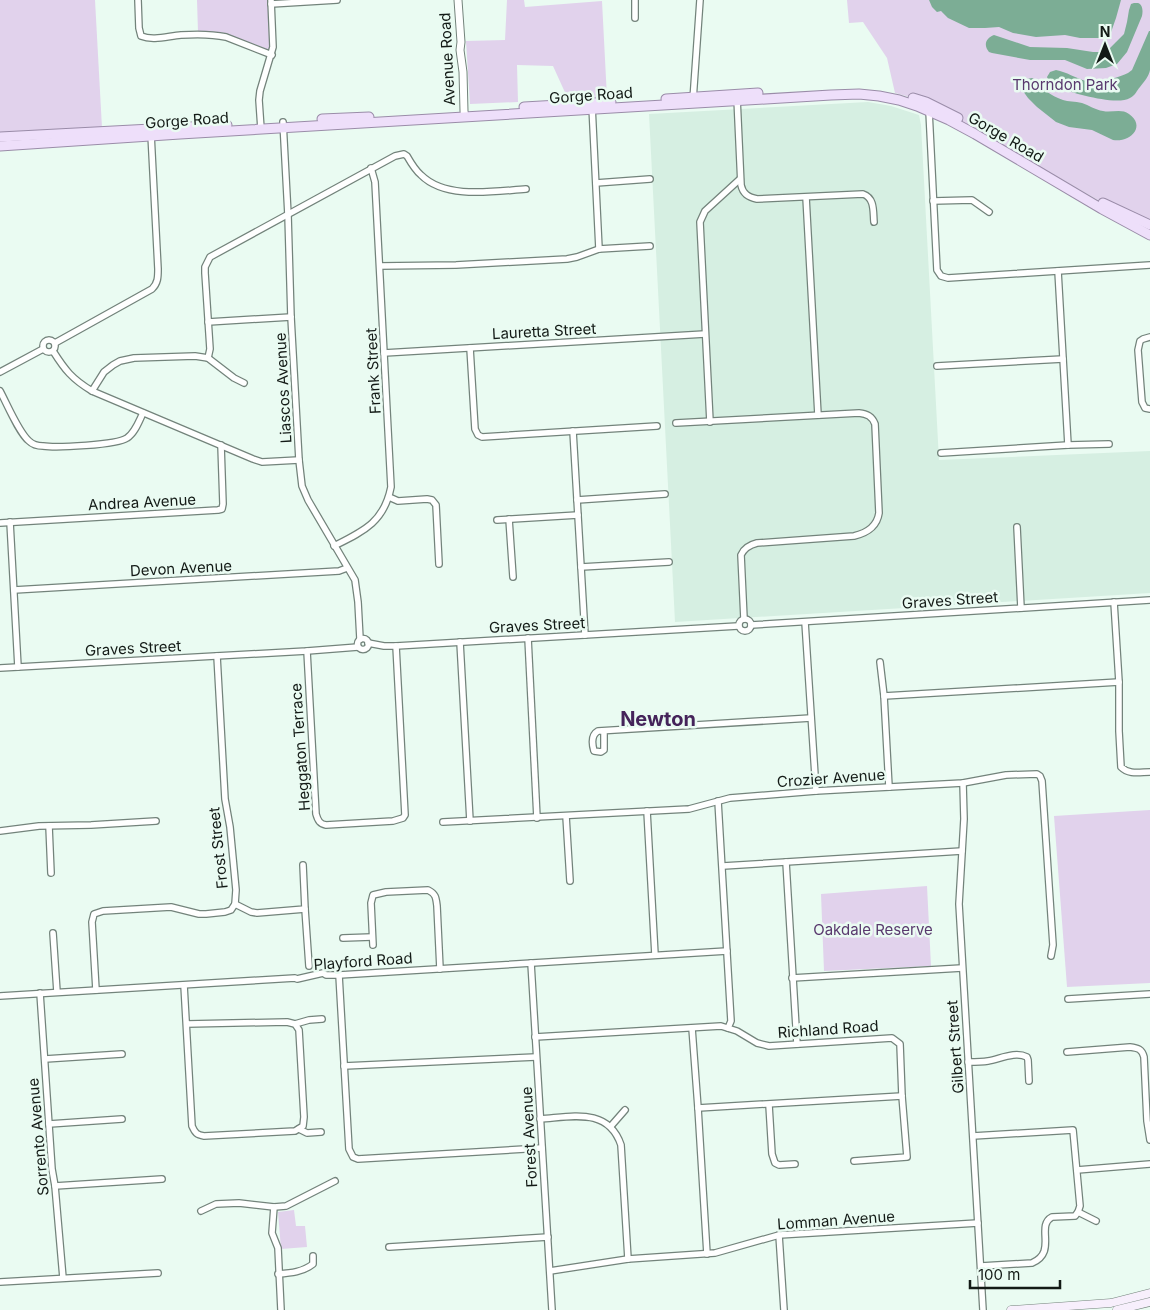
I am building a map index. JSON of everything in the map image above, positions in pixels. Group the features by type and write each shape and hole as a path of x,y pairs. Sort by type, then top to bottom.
{"main road":[{"name":"Gorge Road","path":"0,137 283,125 592,106 638,101 693,100 855,88 895,93 926,102 963,121 1110,207 1150,225"},
{"name":"Gorge Road","path":"736,97 859,94 899,100 949,120 1150,235"},
{"name":"Gorge Road","path":"0,146 151,132"},
{"path":"24,144 30,135"},
{"path":"1011,1310 1111,1303 1150,1293"},
{"path":"1117,1310 1150,1302"}],"street":[{"path":"138,0 141,36 147,38 218,35 272,55"},
{"path":"261,126 260,91 272,55 271,2 337,0"},
{"name":"Avenue Road","path":"458,0 464,114"},
{"path":"635,0 636,18"},
{"path":"693,100 700,0"},
{"path":"736,97 742,191 750,198 756,199 855,194 868,196 871,199 874,222"},
{"path":"592,106 599,249"},
{"path":"929,111 937,270 941,276 948,278 1150,265"},
{"name":"Liascos Avenue","path":"283,125 291,317 302,486 304,493 355,580 360,640"},
{"path":"55,343 156,285 158,270 151,132"},
{"path":"208,358 210,349 205,273 207,262 213,255 371,168 395,156 404,154 422,176 431,183 447,189 471,192 526,188"},
{"name":"Frank Street","path":"334,546 363,532 380,515 389,498 391,487 375,182 371,168"},
{"path":"596,183 650,179"},
{"path":"710,422 701,218 705,211 740,179"},
{"path":"806,197 818,415"},
{"path":"933,201 972,200 989,212"},
{"path":"380,266 456,265 567,259 599,249 650,246"},
{"path":"1058,272 1068,445"},
{"path":"208,322 291,317"},
{"name":"Lauretta Street","path":"384,352 705,334"},
{"path":"1150,337 1140,341 1138,350 1142,402 1145,408 1150,409"},
{"path":"43,349 43,343 46,340 51,339 55,343"},
{"path":"53,351 55,343"},
{"path":"470,348 475,429 478,435 482,437 657,426"},
{"path":"43,349 49,352 53,351"},
{"path":"0,372 43,349"},
{"path":"53,351 73,378 92,391 253,459 262,462 299,460"},
{"path":"92,391 104,372 120,361 134,358 196,356 208,358 234,378 244,383"},
{"path":"937,366 1063,359"},
{"path":"0,392 28,441 34,445 44,447 96,444 126,439 144,413"},
{"path":"676,424 859,413 867,414 874,420 879,513 875,525 866,532 854,536 757,543 746,547 741,555 744,619"},
{"path":"573,431 585,634"},
{"path":"941,453 1108,444"},
{"name":"Andrea Avenue","path":"0,523 222,509 224,504 221,445"},
{"path":"577,500 665,494"},
{"path":"389,498 398,500 427,499 432,500 436,505 439,564"},
{"path":"497,520 578,515"},
{"path":"509,519 513,577"},
{"path":"10,522 18,667"},
{"path":"1017,526 1022,608"},
{"path":"581,567 669,562"},
{"name":"Devon Avenue","path":"14,590 338,571 347,568"},
{"name":"Graves Street","path":"751,625 1150,600"},
{"path":"1114,602 1122,767 1125,771 1130,772 1150,772"},
{"path":"744,619 748,620 751,625 750,630 746,632 742,631 738,626 740,620 744,619"},
{"path":"805,622 816,791"},
{"name":"Graves Street","path":"368,643 396,646 738,626"},
{"path":"528,638 537,818"},
{"path":"365,639 368,643 365,649 358,647 360,640 365,639"},
{"path":"460,642 470,821"},
{"name":"Heggaton Terrace","path":"307,651 316,814 318,821 326,825 393,821 403,818 405,815 396,646"},
{"name":"Graves Street","path":"0,668 358,647"},
{"name":"Frost Street","path":"96,990 92,928 94,914 103,910 171,907 206,914 225,912 230,910 235,904 236,890 230,827 225,799 217,656"},
{"path":"880,662 884,696 889,787"},
{"path":"884,696 1119,682"},
{"path":"604,731 811,718"},
{"name":"Crozier Avenue","path":"443,822 689,809 730,798 963,783 1006,775 1037,774 1042,781 1043,791 1054,946 1051,956"},
{"name":"Gilbert Street","path":"963,783 964,819 959,904 983,1310"},
{"path":"718,801 731,1021 728,1028"},
{"path":"647,811 655,956"},
{"path":"566,816 570,881"},
{"path":"0,831 39,826 156,821"},
{"path":"49,826 51,873"},
{"path":"723,866 962,851"},
{"path":"786,862 797,1044"},
{"path":"303,865 309,966"},
{"path":"373,945 371,898 374,895 386,892 428,890 436,896 440,969"},
{"path":"235,904 257,913 306,909"},
{"path":"53,933 57,992"},
{"path":"343,938 372,937"},
{"name":"Playford Road","path":"0,996 297,979 323,973 326,975 339,975 727,951"},
{"name":"Forest Avenue","path":"531,963 552,1310"},
{"path":"792,978 962,968"},
{"path":"339,975 349,1149 353,1157 542,1148"},
{"path":"184,984 192,1126 198,1135 295,1131 303,1126 299,1030 295,1024"},
{"name":"Sorrento Avenue","path":"40,994 52,1169 63,1278"},
{"path":"1068,999 1150,994"},
{"path":"187,1024 287,1022 295,1024 322,1019"},
{"name":"Richland Road","path":"535,1037 721,1026 764,1045 892,1038 900,1044 907,1157 854,1161"},
{"path":"692,1028 707,1254"},
{"path":"1067,1052 1130,1047 1140,1049 1143,1052 1150,1140"},
{"path":"44,1059 122,1054"},
{"path":"968,1062 989,1061 1006,1056 1023,1055 1028,1060 1028,1081"},
{"path":"344,1066 536,1056"},
{"path":"698,1108 902,1096"},
{"path":"769,1105 773,1159 779,1165 795,1164"},
{"path":"611,1126 625,1110"},
{"path":"540,1119 592,1117 602,1120 616,1132 621,1145 628,1259"},
{"path":"49,1124 122,1118"},
{"path":"299,1129 307,1133 320,1132"},
{"path":"973,1136 1073,1130 1080,1206 1077,1214"},
{"path":"1077,1170 1150,1164"},
{"path":"55,1186 162,1179"},
{"path":"201,1211 216,1204 239,1203 274,1207 286,1206 336,1182"},
{"path":"274,1207 272,1233 278,1248 281,1310"},
{"path":"981,1266 1032,1264 1038,1261 1044,1254 1046,1247 1045,1225 1052,1217 1077,1214 1096,1220"},
{"name":"Lomman Avenue","path":"550,1271 628,1259 715,1253 779,1235 978,1223"},
{"path":"779,1235 784,1310"},
{"path":"389,1247 548,1237"},
{"path":"278,1274 307,1269 313,1264 313,1256"},
{"path":"0,1282 158,1273"}],"shaded area":[{"path":"929,0 1121,0 1110,35 1102,38 1080,38 1065,35 1036,37 1013,33 999,27 969,28 948,18 941,11 937,12"},
{"path":"1131,4 1141,5 1142,16 1127,52 1117,64 1106,68 1087,69 1065,60 1030,60 992,53 986,47 987,40 994,35 1030,47 1067,48 1103,52 1110,48 1124,34 1129,10"},
{"path":"1149,31 1150,70 1136,93 1130,98 1115,101 1084,95 1058,88 1051,84 1047,77 1050,72 1056,70 1082,80 1096,82 1128,73 1132,70"},
{"path":"1032,78 1046,91 1061,99 1082,103 1100,110 1126,112 1134,119 1136,124 1134,133 1125,139 1113,140 1092,130 1069,127 1056,122 1037,107 1023,91 1023,83 1027,79"},
{"path":"868,102 891,106 919,115 921,125 939,460 1150,451 1150,593 675,622 649,114"}],"green space":[{"path":"0,0 95,0 102,128 0,134"},
{"path":"197,0 269,0 270,52 221,33 198,32"},
{"path":"507,0 524,0 525,7 602,1 607,98 568,99 553,66 517,65 518,102 470,104 466,41 505,40"},
{"name":"Thorndon Park","path":"847,0 1150,0 1150,225 1110,207 945,112 910,97 895,93 887,58 863,22 849,23"},
{"path":"1150,810 1150,983 1067,987 1054,816"},
{"name":"Oakdale Reserve","path":"927,886 931,966 824,971 821,894"},
{"path":"294,1210 296,1226 305,1226 307,1247 281,1249 278,1212"}],"district":[{"name":"Newton","path":"658,719"}]}
